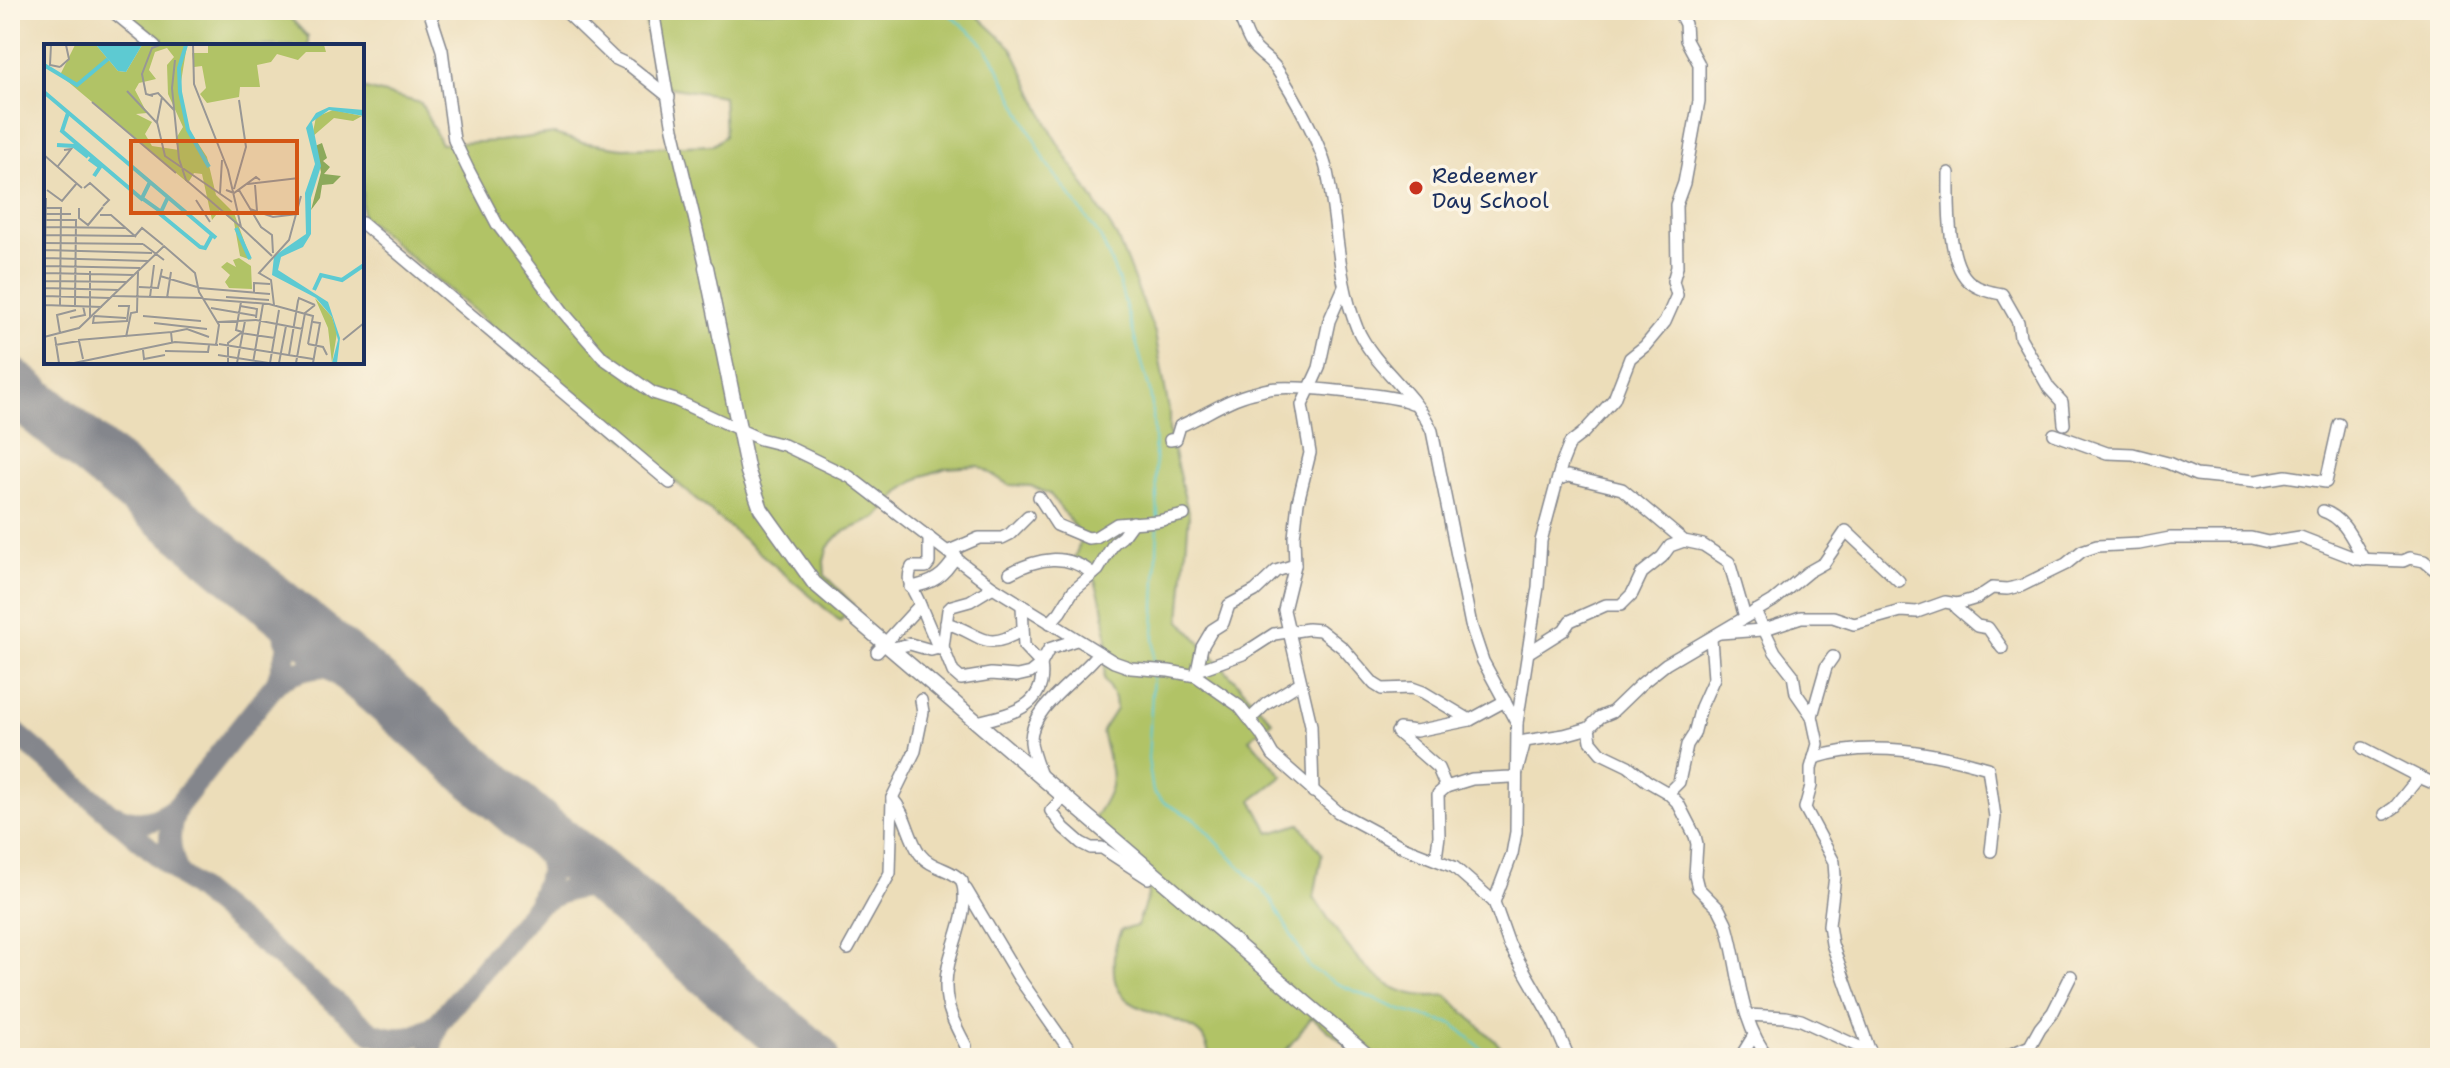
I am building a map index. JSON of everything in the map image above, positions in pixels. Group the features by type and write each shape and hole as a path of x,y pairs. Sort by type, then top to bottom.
{"main road":[{"path":"706,267 748,472 761,509 814,583 886,648 1370,1058"}],"street":[{"path":"111,10 153,44"},
{"path":"429,10 442,50 454,140 497,224 564,313 603,358 653,393 760,439 784,445 841,472 993,587 1098,654 1131,668 1197,673 1243,654 1274,634 1320,630 1343,648 1382,689 1412,688 1470,720"},
{"path":"564,10 614,58 629,65 669,97"},
{"path":"653,10 692,218 706,267"},
{"path":"1235,10 1253,46 1275,66 1326,168 1344,287 1358,330 1376,357 1425,414 1432,431 1471,625 1483,661 1517,724"},
{"path":"1494,902 1512,854 1516,832 1517,724 1529,652 1541,541 1559,479 1570,443 1614,399 1630,358 1665,322 1677,295 1673,281 1677,267 1676,205 1684,183 1699,101 1699,64 1686,40 1685,24 1678,10"},
{"path":"1949,173 1947,191 1954,255 1959,268 1969,282 2002,294 2018,322 2020,337 2049,388 2062,402 2064,424"},
{"path":"364,225 670,483"},
{"path":"1313,792 1311,725 1284,610 1295,565 1298,502 1310,453 1302,405 1319,368 1329,321 1344,287"},
{"path":"1170,440 1176,439 1180,426 1250,393 1278,388 1405,400 1416,405"},
{"path":"2054,434 2107,453 2133,454 2168,463 2196,475 2256,481 2286,476 2326,482 2339,424"},
{"path":"1559,479 1568,476 1622,489 1684,541 1703,545 1729,562 1750,614 1793,675 1796,693 1812,716 1818,744 1805,808 1834,862 1829,925 1832,944 1872,1054"},
{"path":"1039,497 1057,525 1083,537 1093,538 1117,524 1158,521 1184,515"},
{"path":"2323,511 2334,514 2345,526 2365,561"},
{"path":"910,587 933,582 942,576 952,554 979,538 1002,538 1028,516"},
{"path":"1050,623 1073,591 1093,574 1133,522"},
{"path":"1516,775 1525,741 1589,728 1666,664 1773,601 1824,563 1846,531 1899,581"},
{"path":"929,537 929,563 926,567 912,567 908,578 910,587 953,672 961,679 1030,673 1041,664 1049,649 1076,640"},
{"path":"1716,636 1762,630 1801,617 1833,617 1854,624 1901,611 1917,612 1945,602 1957,604 1977,598 1992,588 2021,586 2066,564 2082,551 2097,546 2139,544 2170,538 2251,538 2268,542 2300,537 2344,556 2365,561 2403,561 2410,558 2424,561 2434,569 2440,568"},
{"path":"1529,652 1564,630 1570,621 1606,605 1621,605 1632,594 1642,573 1670,546 1684,541"},
{"path":"1010,573 1030,562 1054,559 1076,562 1093,574"},
{"path":"1197,673 1202,647 1212,630 1223,623 1229,605 1255,591 1268,576 1295,565"},
{"path":"941,648 948,610 993,587"},
{"path":"886,648 920,605"},
{"path":"977,722 1017,713 1026,707 1040,684 1041,664 1024,646 1022,606"},
{"path":"1956,608 1977,626 1988,628 2002,648"},
{"path":"946,623 986,641 1005,640 1022,630"},
{"path":"1668,793 1679,782 1687,745 1714,678 1716,636"},
{"path":"886,648 910,644 931,650 941,648"},
{"path":"1042,779 1031,742 1032,729 1040,713 1087,669 1098,654"},
{"path":"1812,716 1826,667 1833,657"},
{"path":"1197,673 1239,706 1273,755 1338,812 1379,835 1454,867 1494,902 1509,944 1553,1021 1569,1058"},
{"path":"1250,719 1266,704 1300,683"},
{"path":"848,949 890,873 892,798 915,751 923,712 921,700"},
{"path":"1446,787 1438,768 1398,731 1416,731 1470,720 1505,701"},
{"path":"1589,728 1591,741 1601,753 1613,757 1678,803 1697,844 1695,876 1698,888 1719,909 1726,923 1747,1015 1754,1035 1769,1058"},
{"path":"1814,758 1838,750 1873,747 1962,760 1988,768 1995,817 1991,851"},
{"path":"2363,748 2440,786"},
{"path":"1436,858 1438,794 1446,787 1472,779 1516,775"},
{"path":"2385,814 2395,807 2419,777"},
{"path":"892,798 907,819 920,854 929,862 956,874 962,881 1019,978 1075,1058"},
{"path":"1060,801 1051,811 1081,843 1091,848 1102,848 1148,878"},
{"path":"962,881 964,909 946,974 946,991 951,1018 966,1046"},
{"path":"2002,1058 2030,1046 2053,1012 2071,976"},
{"path":"1747,1015 1801,1020 1872,1054"},
{"path":"1740,1058 1754,1035"}],"green space":[{"path":"115,10 283,10 308,37 308,44 157,44"},
{"path":"644,10 971,10 1012,48 1054,137 1117,237 1155,333 1169,410 1169,432 1189,516 1180,620 1272,721 1249,739 1283,776 1252,800 1270,833 1300,824 1322,854 1314,897 1352,952 1367,968 1401,991 1422,996 1446,995 1513,1058 1361,1058 1312,1017 1280,1058 1211,1058 1203,1037 1190,1027 1125,998 1117,987 1114,951 1121,930 1137,926 1148,895 1146,874 1089,826 1106,799 1112,780 1102,731 1116,709 1115,698 1104,679 1107,638 1103,606 1094,578 1073,562 1082,537 1050,494 1031,486 1009,485 979,466 946,468 923,476 902,490 877,518 841,533 828,547 824,561 825,576 853,604 840,621 364,218 364,89 421,103 441,144 554,134 581,142 623,148 713,145 725,136 723,96 655,85"}],"waterway":[{"path":"944,10 978,38 993,58 1047,164 1101,238 1118,279 1150,391 1158,518"},
{"path":"1153,666 1158,524"},
{"path":"1153,676 1148,759 1153,792 1165,803 1195,819 1270,898 1310,968 1336,983 1400,1010 1453,1024 1493,1058"}],"taxiway":[{"path":"274,604 281,617 288,648 277,682 177,807 170,840 178,873 372,1033 407,1038 438,1023"},
{"path":"277,682 314,668 353,667"},
{"path":"10,728 174,869"},
{"path":"116,816 148,821 177,807"},
{"path":"428,1058 438,1023 538,904 550,872 547,843 542,831"},
{"path":"538,904 575,889 615,889"}],"runway":[{"path":"10,384 353,667 812,1058"}],"place":[{"name":"Redeemer Day School","path":"1416,188"}]}
